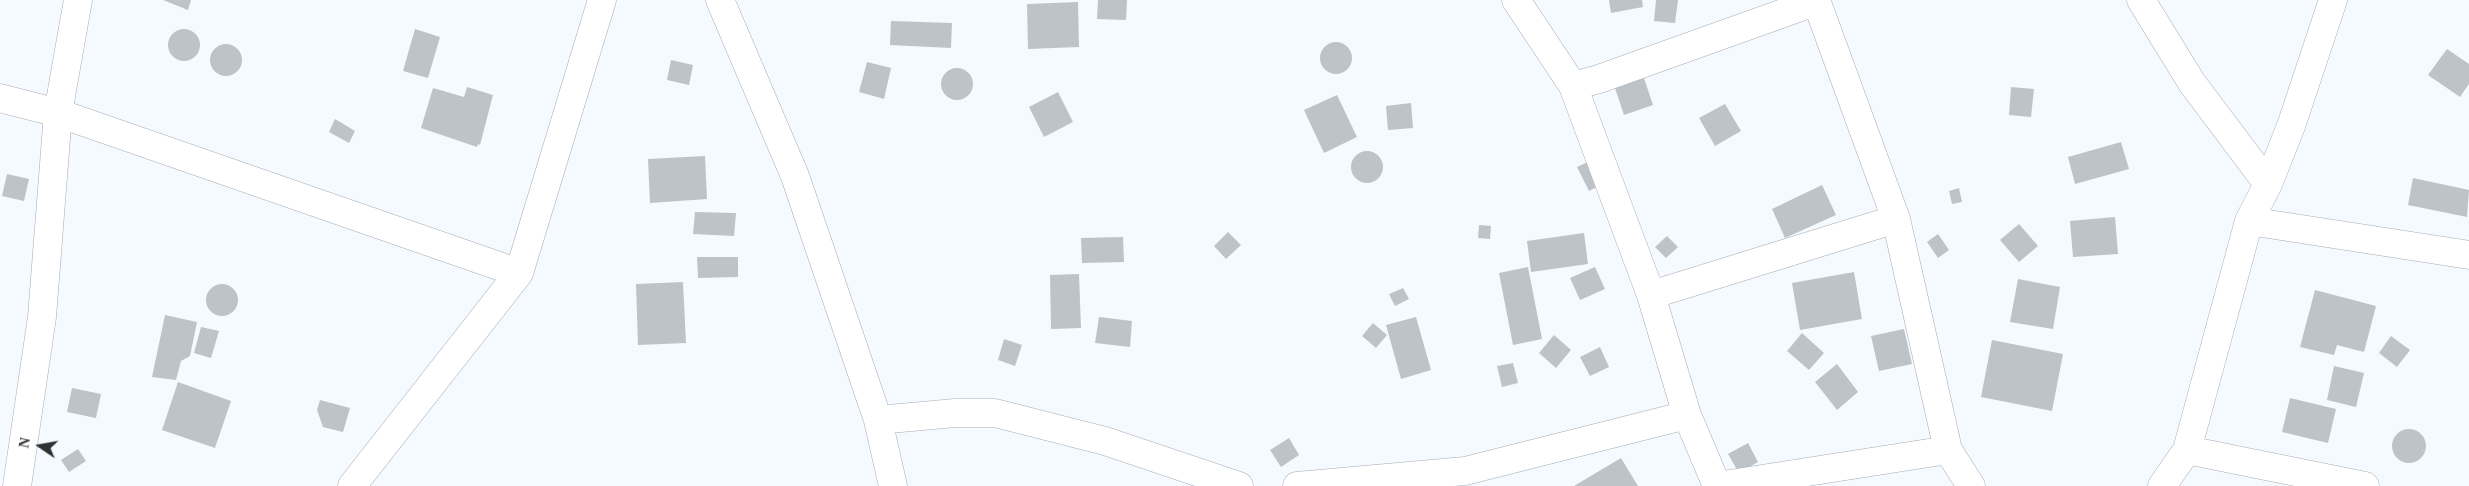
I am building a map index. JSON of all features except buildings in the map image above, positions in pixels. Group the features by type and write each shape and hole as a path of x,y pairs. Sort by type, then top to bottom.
{"street":[{"path":"17,486 42,317 58,113 78,0"},
{"path":"352,486 519,273 602,0"},
{"path":"720,0 795,176 878,420 893,486"},
{"path":"1516,0 1573,86 1651,295 1687,415 1718,486 1948,450"},
{"path":"1573,86 1599,79 1816,0 1896,219 1948,450 1971,486"},
{"path":"2142,0 2192,83 2268,184"},
{"path":"2162,486 2187,450 2249,221 2268,184 2291,126 2333,0"},
{"path":"0,98 58,113 519,273"},
{"path":"1651,295 1896,219"},
{"path":"2249,221 2469,256"},
{"path":"878,420 955,413 995,413 1106,441 1238,486"},
{"path":"1297,486 1465,471 1687,415"},
{"path":"2187,450 2365,486"}]}
